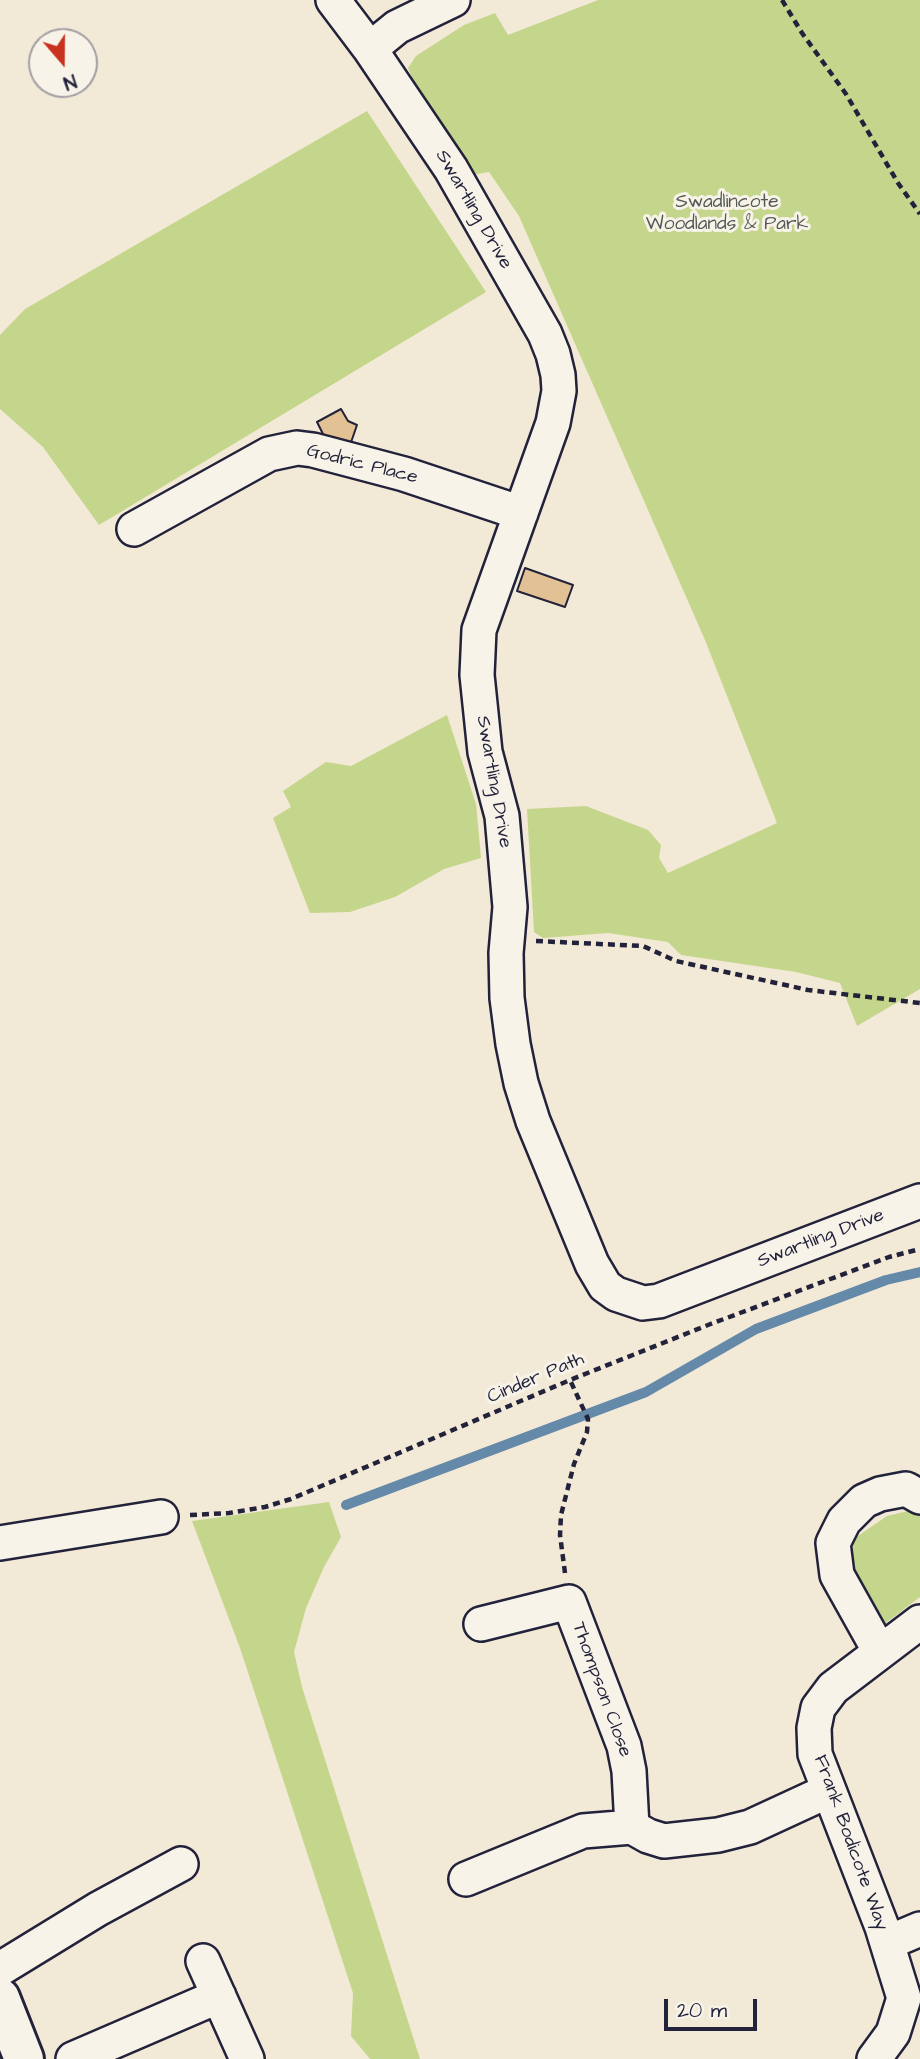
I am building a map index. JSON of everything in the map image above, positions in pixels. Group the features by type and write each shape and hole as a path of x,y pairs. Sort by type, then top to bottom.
{"highway":[{"path":"0,1998 24,2059"}],"street":[{"name":"Swartling Drive","path":"333,0 370,49 451,169 554,354 558,375 557,408 479,630 478,664 484,741 502,816 510,907 507,998 513,1044 533,1121 592,1264 606,1286 616,1294 643,1303 659,1301 920,1201"},
{"path":"370,49 397,27 453,0"},
{"name":"Godric Place","path":"134,528 269,454 297,448 404,474 521,513"},
{"path":"880,1652 837,1575 833,1544 844,1521 864,1501 880,1494 906,1489 920,1496"},
{"path":"0,1543 161,1517"},
{"name":"Thompson Close","path":"481,1624 569,1602 624,1746 629,1771 632,1827"},
{"name":"Frank Bodicote Way","path":"874,2059 893,2033 904,1998 887,1943 815,1754 814,1728 818,1708 833,1688 920,1622"},
{"path":"466,1879 583,1831 632,1827 648,1836 664,1840 718,1835 750,1827 828,1791"},
{"path":"0,1969 98,1909 181,1864"},
{"path":"887,1943 920,1929"},
{"path":"203,1961 247,2059"},
{"path":"73,2059 219,1996"}],"path":[{"path":"782,0 846,94 898,183 920,214"},
{"path":"508,940 643,946 676,961 808,990 920,1003"},
{"name":"Cinder Path","path":"161,1517 229,1513 291,1499 570,1380 708,1325 889,1257 920,1249"},
{"path":"569,1602 560,1535 561,1515 574,1464 587,1432 588,1419 570,1380"}],"green space":[{"name":"Swadlincote Woodlands & Park","path":"598,0 920,0 920,989 857,1026 840,983 796,972 681,955 668,942 608,933 543,938 534,932 527,809 586,806 648,830 661,845 659,858 668,873 777,823 705,640 519,216 489,172 471,175 421,98 408,68 416,56 464,25 495,13 508,35"},
{"path":"367,111 486,292 99,525 43,447 0,409 0,335 25,309"},
{"path":"447,715 476,804 481,858 444,869 395,897 350,912 310,913 273,818 291,807 283,791 326,762 351,766"},
{"path":"329,1502 341,1537 306,1608 294,1652 302,1687 420,2059 370,2059 351,2036 353,1993 240,1648 192,1521"},
{"path":"912,1510 920,1516 920,1597 879,1628 857,1590 847,1554 852,1540 887,1516"}],"building":[{"path":"341,409 348,421 357,425 348,451 328,444 317,422"},
{"path":"525,568 573,585 565,607 517,591"}],"waterway":[{"path":"346,1505 646,1392 756,1329 886,1280 920,1272"}]}
